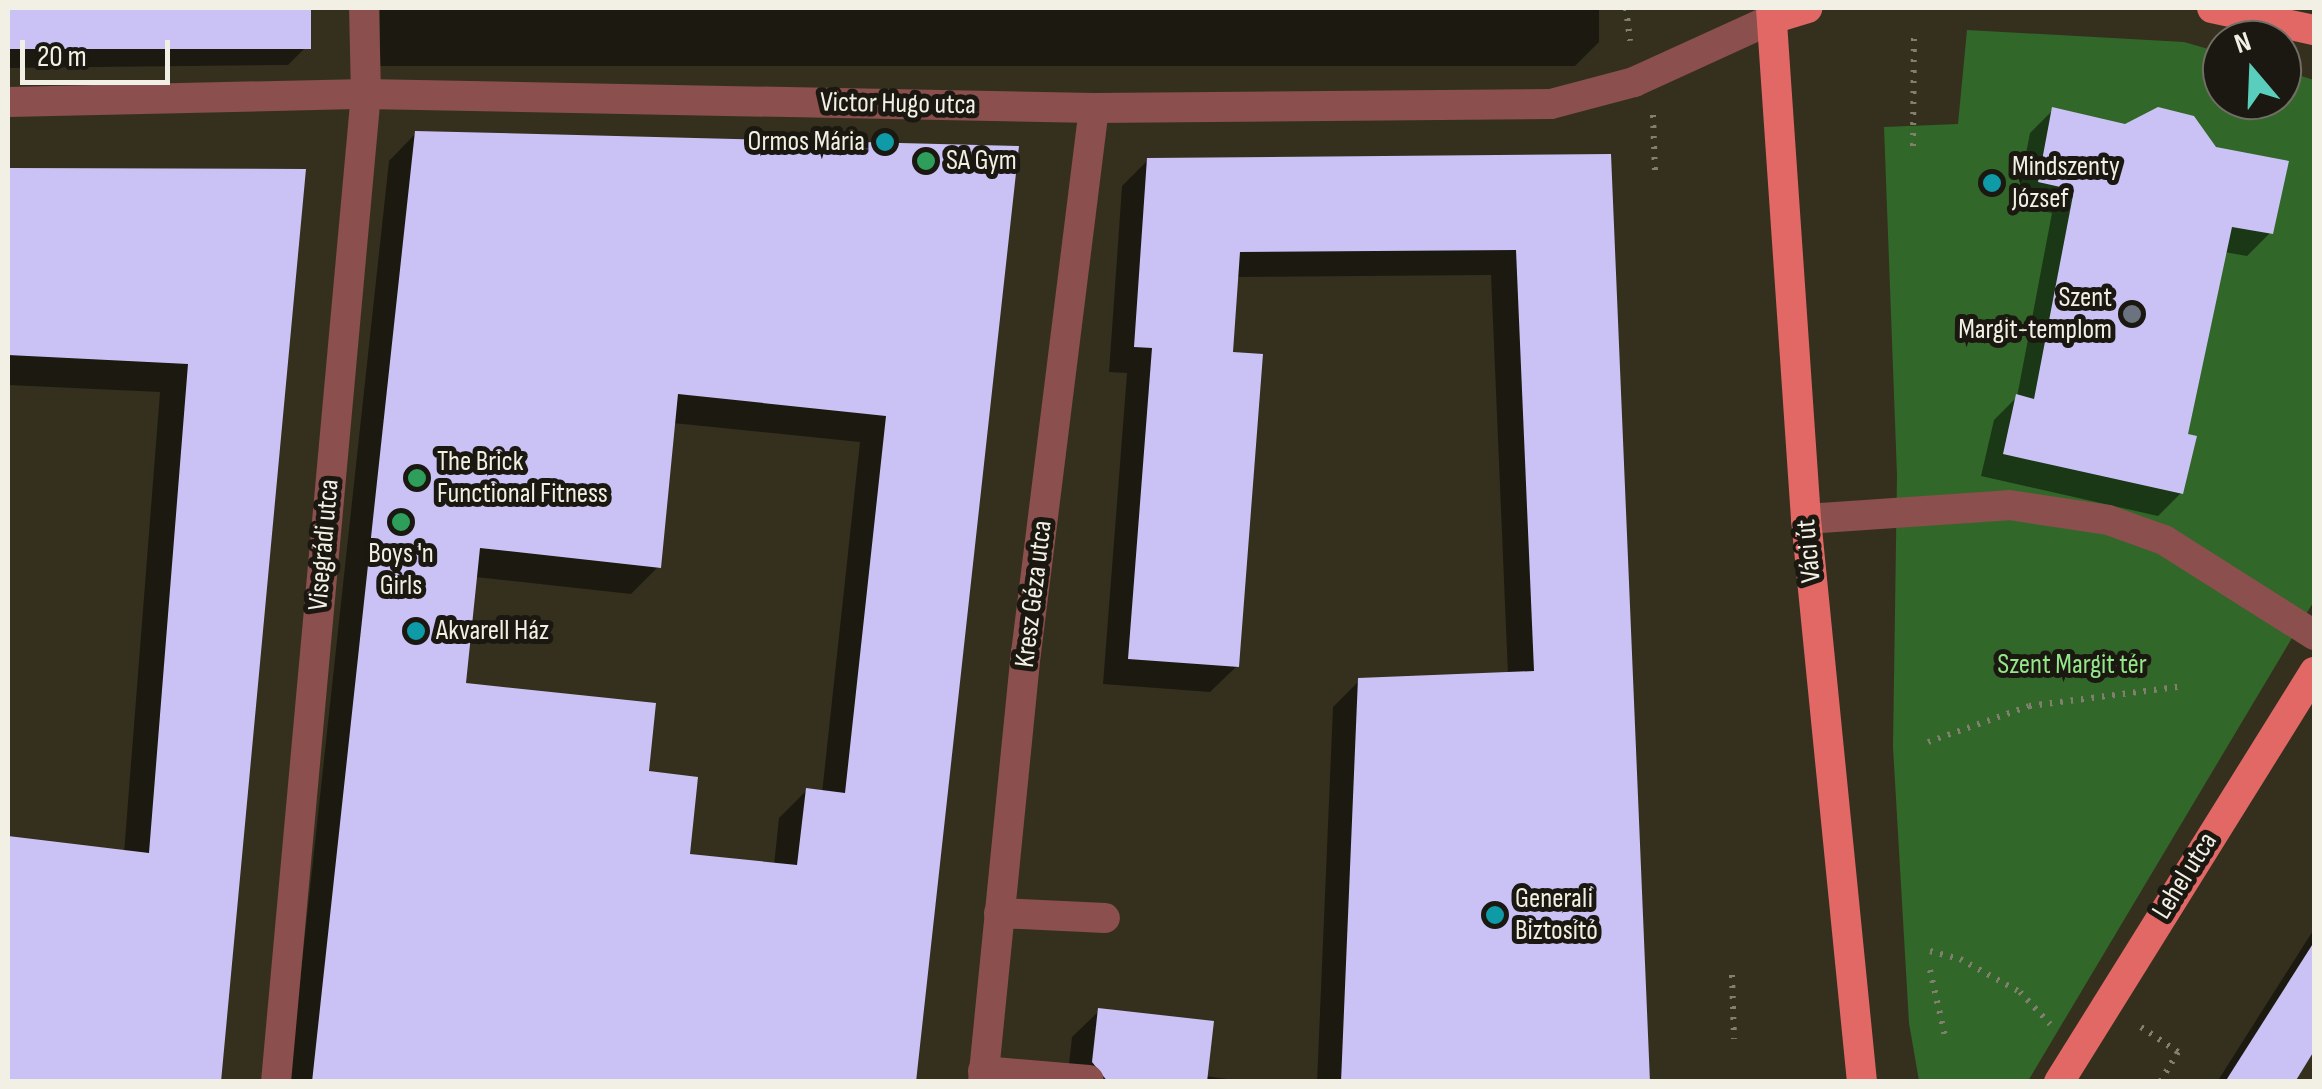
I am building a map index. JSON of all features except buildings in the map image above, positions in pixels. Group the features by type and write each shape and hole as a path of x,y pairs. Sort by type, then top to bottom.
{"main road":[{"path":"1772,13 1807,8"},
{"path":"2212,8 2314,30"},
{"name":"Váci út","path":"1772,13 1806,518 1862,1082"},
{"name":"Lehel utca","path":"2059,1082 2314,672"}],"street":[{"name":"Visegrádi utca","path":"276,1082 366,94 364,8"},
{"name":"Victor Hugo utca","path":"8,102 366,94 1094,108 1551,104 1634,82 1772,13"},
{"name":"Kresz Géza utca","path":"983,1076 1094,108"},
{"path":"1806,518 2010,505 2108,520 2164,540 2314,635"},
{"path":"999,913 1106,918"},
{"path":"983,1076 1090,1080"}],"path":[{"path":"1913,146 1914,36"},
{"path":"1652,98 1655,172"},
{"path":"1928,742 2029,706 2185,686"},
{"path":"1930,951 1960,959 2020,992 2080,1046"},
{"path":"1930,970 1946,1036"},
{"path":"1732,975 1734,1039"},
{"path":"2160,1082 2178,1052"}],"green space":[{"name":"Szent Margit tér","path":"1967,30 2184,42 2202,47 2202,120 2302,120 2302,76 2314,80 2314,601 2028,1081 1919,1081 1909,1023 1893,747 1897,475 1884,127 1958,124"}],"place":[{"name":"Ormos Mária","path":"885,142"},
{"name":"SA Gym","path":"926,161"},
{"name":"Mindszenty József","path":"1992,183"},
{"name":"Szent Margit-templom","path":"2132,314"},
{"name":"The Brick Functional Fitness","path":"417,478"},
{"name":"Boys 'n Girls","path":"401,522"},
{"name":"Akvarell Ház","path":"416,631"},
{"name":"Generali Biztosító","path":"1495,915"}]}
